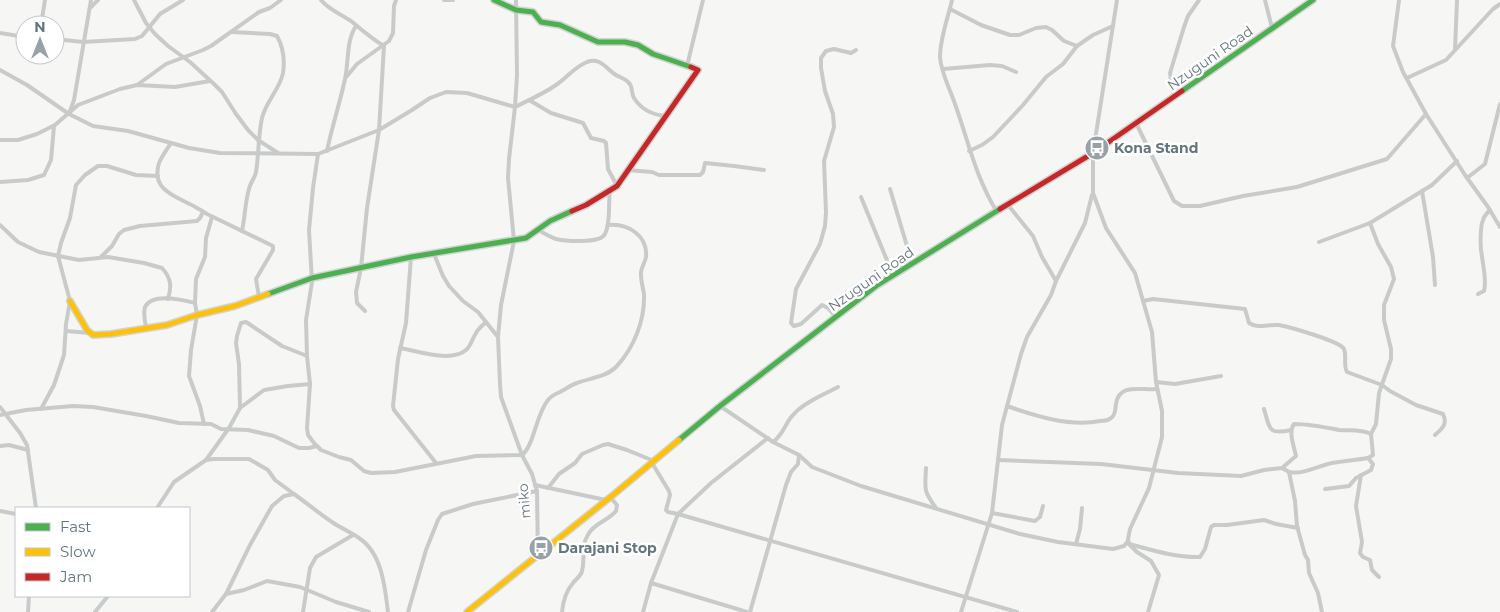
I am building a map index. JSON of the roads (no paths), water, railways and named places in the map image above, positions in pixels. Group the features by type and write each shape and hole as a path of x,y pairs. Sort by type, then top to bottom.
{"street":[{"path":"42,15 44,0"},
{"path":"69,114 74,100 91,0"},
{"path":"91,7 98,0"},
{"path":"134,0 149,27 168,46 190,62 222,92 240,119 258,140 278,153"},
{"path":"65,40 83,42 135,39 142,36 160,14 183,0"},
{"path":"137,85 166,64 203,50 259,12 270,8 282,0"},
{"path":"321,0 384,46"},
{"path":"346,77 357,64 389,41 393,33 396,0"},
{"path":"444,0 453,0"},
{"path":"66,331 99,335 166,324 235,306 312,278 411,257 526,238 550,221 586,205 617,186 698,70 653,54 638,45 625,42 598,42 560,25 541,22 533,12 516,10 494,0"},
{"name":"miko","path":"516,0 517,74 508,178 514,241 501,305 498,337 501,397 535,485 538,556"},
{"path":"687,66 703,0"},
{"path":"952,0 940,53 943,69 969,151 986,194 997,212"},
{"path":"961,612 992,513 1002,425 1021,354 1027,337 1051,294 1056,280 1085,223 1093,193 1093,153 1117,0"},
{"path":"1185,89 1171,80 1170,73 1184,26 1188,16 1199,0"},
{"path":"1265,0 1272,28"},
{"name":"Nzuguni Road","path":"467,612 720,406 876,286 1093,153 1313,0"},
{"path":"1399,0 1394,46 1407,78 1426,114 1500,227"},
{"path":"1455,50 1457,0"},
{"path":"1407,78 1446,60 1493,9 1500,4"},
{"path":"950,9 981,25 1010,35 1046,27 1064,41 1076,46"},
{"path":"327,151 346,77 351,36 356,26"},
{"path":"969,151 982,145 998,131 1023,106 1046,77 1063,64 1076,46 1093,35 1113,26"},
{"path":"232,32 277,36 283,52 284,63 282,77 266,106 262,118 258,140 256,174 248,190 246,215 242,231"},
{"path":"0,33 15,35"},
{"path":"365,311 356,300 356,286 362,268 367,208 379,130 384,46"},
{"path":"836,317 828,308 822,305 801,324 794,326 791,323 796,289 820,244 825,226 824,161 834,127 833,114 825,91 821,58 826,51 834,49 851,52 856,50"},
{"path":"0,70 27,85 69,114 93,126 128,131 212,152 318,154 379,130 430,98 446,92 466,93 515,107 556,85 578,66 586,62 598,61 605,64 616,75 631,85 633,96 644,108 666,116"},
{"path":"943,69 990,64 1002,66 1016,72"},
{"path":"0,140 18,140 37,134 54,126 78,105 120,88 137,85 175,87 210,81"},
{"path":"529,100 551,113 583,123 591,138 604,141 608,148 609,171 617,186"},
{"path":"1467,178 1485,164 1500,104"},
{"path":"1136,123 1174,202 1182,206 1200,206 1297,186 1388,159 1426,114"},
{"path":"0,182 28,180 44,175 51,160 54,126"},
{"path":"171,143 160,161 158,176 160,184 165,191 274,248 256,279 259,297"},
{"path":"318,154 309,230 312,278 306,320 310,384 308,435 321,450 351,460 364,471 371,473 404,470 476,456 522,455 529,447 540,413 549,398 570,386 612,370 617,366 628,350 640,326 644,303 641,276 646,256 642,239 636,233 625,226 608,225"},
{"path":"1319,242 1370,223 1432,185 1457,161"},
{"path":"627,170 652,172 659,175 700,175 703,172 705,163 764,170"},
{"path":"90,333 70,301 58,256 70,218 76,185 84,175 96,167 102,166 132,174 158,176"},
{"path":"890,189 912,263"},
{"path":"538,230 558,239 573,241 603,238 608,225 610,191"},
{"path":"1422,191 1433,257 1435,284"},
{"path":"1093,193 1106,228 1135,274 1152,332 1156,382 1162,411 1162,437 1149,488 1130,529 1129,543 1137,552 1151,561 1159,575 1148,612"},
{"path":"861,198 894,275"},
{"path":"1008,205 1033,236 1042,257 1056,280"},
{"path":"1478,294 1484,291 1485,287 1481,253 1482,225 1483,219 1490,210"},
{"path":"101,257 112,246 116,237 124,230 140,226 197,221 203,212"},
{"path":"204,424 200,406 189,376 197,315 195,303 196,279 205,257 206,238 212,217"},
{"path":"1282,468 1293,473 1330,464 1368,458 1373,455 1371,434 1376,424 1378,400 1391,359 1384,320 1384,305 1394,279 1391,267 1378,244 1370,223"},
{"path":"0,225 18,242 39,252 78,260 108,257 162,268 170,280 171,290 168,299"},
{"path":"434,254 449,286 463,301 478,312 498,337"},
{"path":"411,257 406,323 398,359 393,401 394,410 436,463"},
{"path":"146,328 144,310 147,304 154,299 195,303"},
{"path":"1143,301 1153,299 1245,309 1248,323 1254,326 1277,325 1335,342 1343,347 1347,372 1382,385 1416,405 1443,414 1444,425 1435,435"},
{"path":"41,409 54,385 63,362 70,301"},
{"path":"240,408 239,364 236,343 240,323 246,322 282,346 307,356"},
{"path":"400,348 441,356 465,352 477,331 486,322"},
{"path":"1156,382 1175,384 1222,376"},
{"path":"158,507 174,482 206,460 229,428 240,408 264,390 310,384"},
{"path":"773,442 781,436 793,414 838,387"},
{"path":"1006,406 1026,413 1073,423 1097,422 1110,419 1113,416 1117,398 1122,393 1130,389 1157,389"},
{"path":"2,414 14,411 93,406 179,423 212,424 221,429 248,430 266,434 304,449 317,446"},
{"path":"720,406 773,442 799,455 812,467 861,486 1020,534 1058,542 1113,549 1129,543 1189,557 1200,556 1205,549 1211,527 1214,524 1228,525 1264,520 1298,528"},
{"path":"0,407 2,414 20,433 27,445 36,507"},
{"path":"1264,409 1270,428 1274,432 1291,430"},
{"path":"998,460 1101,464 1153,471 1241,476 1282,468 1296,456 1291,430 1293,425 1302,424 1342,430 1365,431 1371,434"},
{"path":"643,612 651,584 678,514 711,483 768,438"},
{"path":"548,488 559,474 576,463 582,454 608,444 653,462 669,491 670,495 666,510 671,514 678,514 771,540 1017,612"},
{"path":"0,446 9,445 28,450"},
{"path":"651,584 749,612 786,485 791,472 798,464 799,455"},
{"path":"206,460 248,458 268,470 280,485 337,526 360,538 377,560 388,612"},
{"path":"1325,489 1348,486 1356,478 1371,470 1373,466 1368,458"},
{"path":"926,468 926,494 936,508"},
{"path":"1289,472 1298,528 1308,560 1309,573 1318,593 1322,612"},
{"path":"1361,475 1356,506 1362,542 1360,553 1363,557 1370,560 1372,570 1379,577"},
{"path":"535,485 608,499 617,505 616,511 594,527 588,534 582,550 583,569 569,590 563,603 562,612"},
{"path":"408,612 426,550 442,514 473,504 536,491"},
{"path":"212,612 226,594 272,506 284,496 294,494"},
{"path":"992,513 1035,521 1040,517 1043,506"},
{"path":"1076,544 1082,508"},
{"path":"0,511 15,514"},
{"path":"303,612 310,570 316,557 353,534"},
{"path":"226,594 244,590 267,581 281,585 296,586 353,610 369,612"},
{"path":"28,612 29,597"},
{"path":"95,612 107,597"}],"place":[{"name":"Kona Stand","path":"1097,148"},
{"name":"Darajani Stop","path":"541,548"}]}
